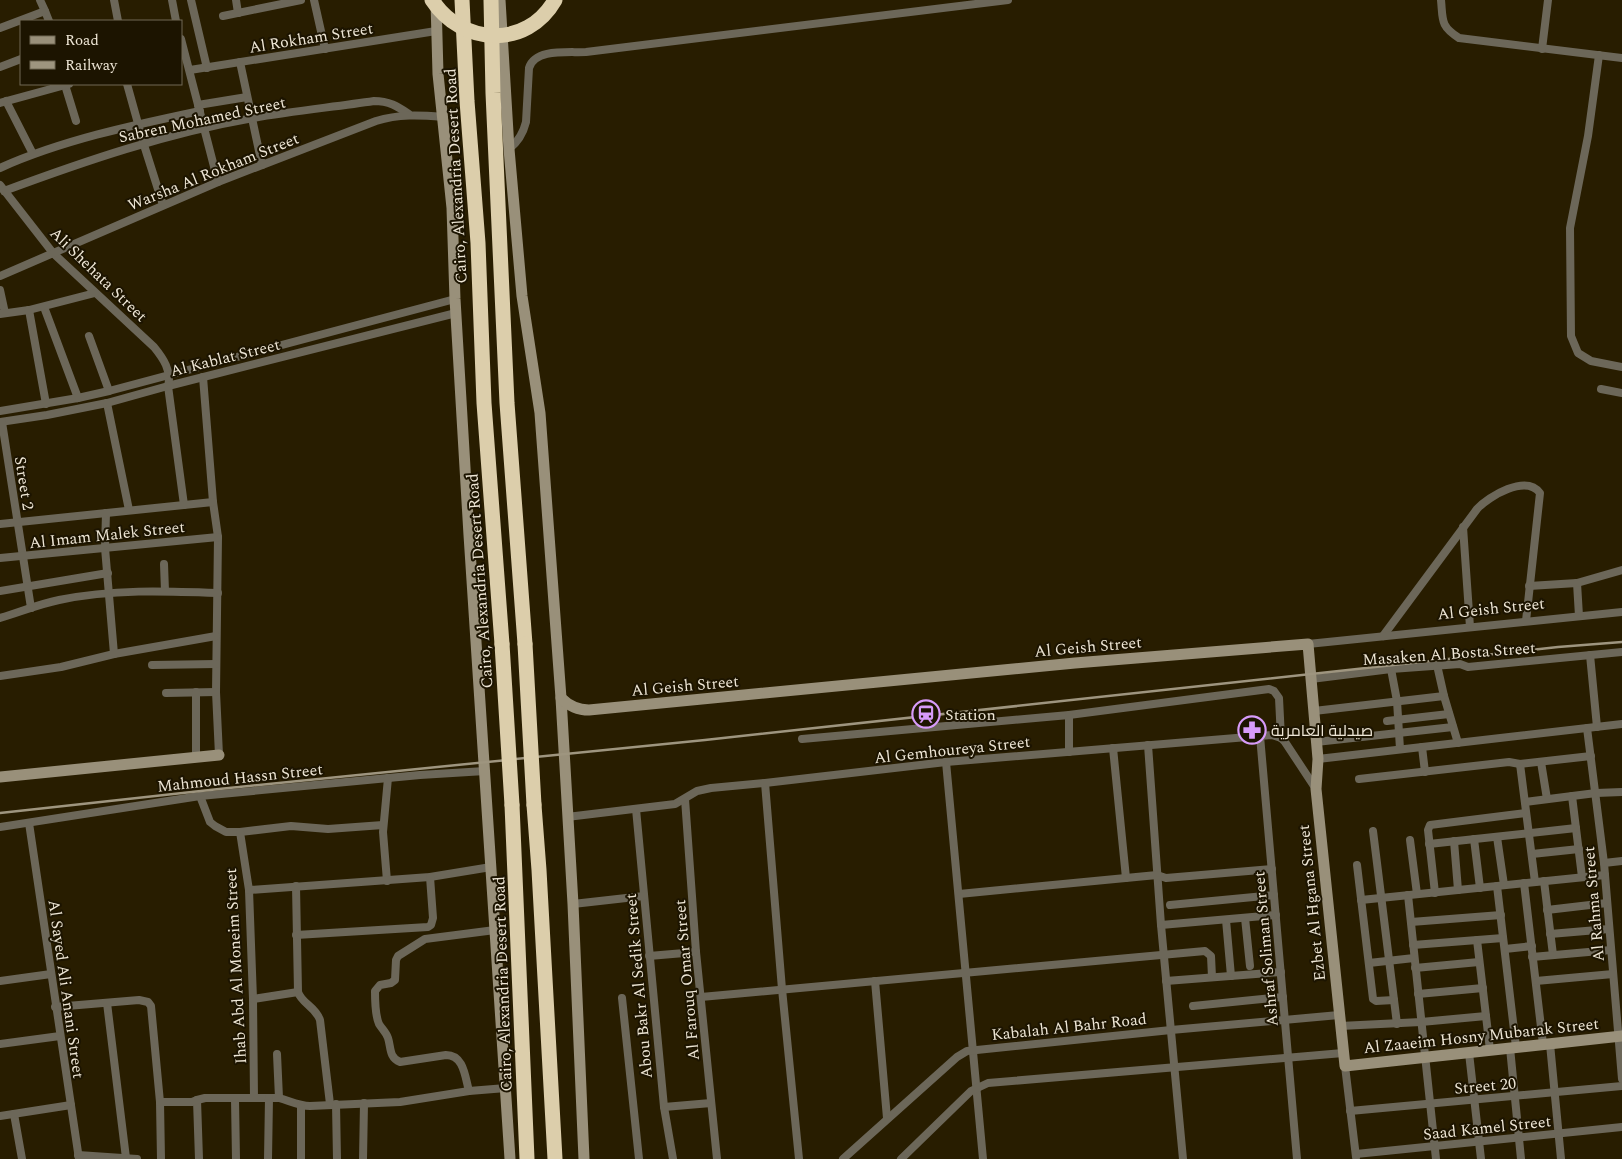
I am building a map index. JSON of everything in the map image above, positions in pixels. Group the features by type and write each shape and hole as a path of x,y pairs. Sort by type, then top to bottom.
{"highway":[{"path":"434,0 447,18 461,27 477,34 494,36 512,34 528,27 542,17 555,0"},
{"name":"Cairo, Alexandria Desert Road","path":"462,0 467,101 478,243 484,403 512,805 527,1159"},
{"path":"491,0 506,403 525,644 555,1159"}],"street":[{"path":"40,0 49,20"},
{"path":"114,0 118,20"},
{"path":"172,0 176,20"},
{"path":"191,0 207,68"},
{"path":"236,0 238,13"},
{"path":"223,16 301,0"},
{"path":"314,0 325,49"},
{"path":"434,0 438,74 452,208 455,299 510,1159"},
{"path":"500,0 509,148 522,296 540,413 561,698 584,1159"},
{"path":"509,148 518,141 524,130 529,68 532,61 539,55 596,51 1008,0"},
{"path":"1441,0 1444,26 1450,33 1459,38 1622,58"},
{"path":"1542,49 1548,0"},
{"path":"21,20 45,11"},
{"path":"0,28 20,20"},
{"name":"Al Rokham Street","path":"190,70 436,31"},
{"path":"184,55 190,70 218,182"},
{"path":"1599,55 1588,136 1570,228 1571,336 1578,353 1591,361 1622,367"},
{"path":"0,67 20,59"},
{"path":"240,62 262,165"},
{"path":"33,154 3,102 63,85"},
{"path":"67,85 76,121"},
{"path":"127,85 144,145 164,205"},
{"path":"0,168 33,154 138,124 247,97"},
{"name":"Sabren Mohamed Street","path":"2,188 144,145 252,118 374,101 390,102 409,114"},
{"name":"Warsha Al Rokham Street","path":"0,276 218,182 376,120 409,114 443,117"},
{"name":"Ali Shehata Street","path":"2,188 53,253 154,347 164,360 169,376 168,386 184,505"},
{"path":"0,290 2,313 29,310 95,293"},
{"name":"Al Kablat Street","path":"0,411 109,391 455,299"},
{"path":"44,306 78,398"},
{"path":"29,310 46,404"},
{"name":"Al Kablat Street","path":"1,422 107,403 456,314"},
{"path":"378,320 381,332"},
{"path":"89,336 109,391"},
{"path":"203,377 213,502 218,537 216,692 219,755"},
{"path":"1601,389 1622,394"},
{"path":"107,403 129,510"},
{"name":"Street 2","path":"1,422 31,608"},
{"path":"1383,636 1477,509 1490,497 1506,490 1530,486 1537,488 1540,496 1526,621"},
{"path":"0,524 213,502"},
{"path":"106,513 106,548 114,654"},
{"path":"1463,527 1470,627"},
{"name":"Al Imam Malek Street","path":"0,558 218,537"},
{"path":"164,564 165,592"},
{"path":"1529,586 1577,583 1622,570"},
{"path":"0,591 108,573"},
{"path":"1577,583 1580,616"},
{"path":"0,618 60,600 110,593 165,592 218,594"},
{"name":"Al Geish Street","path":"561,698 570,706 589,710 1066,664 1308,644 1622,612"},
{"path":"0,676 61,667 114,654 216,636"},
{"name":"Ezbet Al Hgana Street","path":"1308,644 1318,759 1316,789 1339,1021 1356,1157"},
{"name":"Masaken Al Bosta Street","path":"1311,679 1437,665 1460,664 1468,668 1622,652"},
{"path":"1590,655 1597,727"},
{"path":"152,665 216,664"},
{"path":"1437,665 1458,743"},
{"path":"1391,669 1397,702 1400,750"},
{"path":"802,739 1069,715 1269,689 1274,691 1279,698 1281,738 1316,789"},
{"path":"196,692 196,757"},
{"path":"166,693 216,692"},
{"path":"1314,711 1444,696"},
{"path":"1387,721 1449,714"},
{"path":"1069,715 1069,752"},
{"path":"1318,759 1622,724"},
{"path":"1316,742 1453,727"},
{"name":"Al Rahma Street","path":"1588,728 1604,863 1612,966 1620,1036 1622,1079"},
{"name":"Al Gemhoureya Street","path":"567,817 675,804 704,789 946,762 1272,735 1281,738"},
{"name":"Ashraf Soliman Street","path":"1260,736 1298,1159"},
{"path":"1148,745 1160,925 1183,1159"},
{"path":"1422,747 1425,772"},
{"path":"1113,748 1126,878"},
{"name":"Mahmoud Hassn Street","path":"0,777 219,755"},
{"path":"1359,779 1509,762 1520,764 1591,756"},
{"path":"946,762 983,1159"},
{"path":"1542,762 1547,799"},
{"path":"1520,764 1536,882"},
{"name":"Mahmoud Hassn Street","path":"0,827 200,796 388,778 485,771"},
{"path":"387,881 383,825 388,778"},
{"path":"765,783 782,989 799,1159"},
{"path":"1525,802 1596,793 1622,792"},
{"path":"200,796 210,822 226,832 291,826 328,829 383,825"},
{"path":"1572,796 1582,877"},
{"name":"Al Farouq Omar Street","path":"685,799 696,952 716,1159"},
{"name":"Abou Bakr Al Sedik Street","path":"636,809 664,1108 673,1159"},
{"path":"1435,893 1428,828 1431,824 1526,813"},
{"name":"Al Sayed Ali Anani Street","path":"29,823 78,1157"},
{"path":"1429,844 1576,828"},
{"path":"1373,831 1397,1024"},
{"name":"Ihab Abd Al Moneim Street","path":"240,832 249,890 254,1098"},
{"path":"1497,837 1515,1096 1522,1159"},
{"path":"1474,839 1480,888"},
{"path":"1410,840 1417,894"},
{"path":"1454,841 1458,890"},
{"path":"1532,854 1579,849"},
{"path":"1604,863 1622,861"},
{"path":"1357,865 1373,1000 1394,1000"},
{"path":"249,890 430,877 491,867"},
{"path":"959,894 1157,875 1166,878 1272,869"},
{"path":"1361,900 1605,875"},
{"path":"296,935 428,927 431,925 433,918 430,877"},
{"path":"1544,881 1553,955"},
{"path":"1524,883 1532,957 1554,1092 1562,1159"},
{"path":"296,886 298,992 302,1000 314,1009 320,1020 333,1104 337,1159"},
{"path":"1170,905 1274,895"},
{"path":"1408,895 1436,1159"},
{"path":"572,904 644,896"},
{"path":"1547,910 1607,903"},
{"path":"1160,925 1276,915"},
{"path":"1410,922 1501,915"},
{"path":"1245,918 1250,966"},
{"path":"1226,920 1230,976"},
{"path":"1550,934 1609,929"},
{"path":"469,1091 461,1063 453,1055 400,1062 395,1060 387,1033 377,1018 375,991 380,984 390,983 395,980 398,956 425,938 496,930"},
{"path":"1413,945 1503,938"},
{"path":"1477,940 1490,1050"},
{"path":"1504,949 1532,946"},
{"path":"1532,957 1611,950"},
{"path":"649,956 696,952"},
{"path":"700,998 1163,954 1208,952 1211,956 1212,977"},
{"path":"1368,962 1414,958"},
{"path":"1415,968 1479,962"},
{"path":"1612,966 1622,965"},
{"path":"1166,981 1281,972"},
{"path":"0,981 51,974"},
{"path":"1536,981 1613,974"},
{"path":"875,981 887,1118"},
{"path":"1418,994 1482,988"},
{"path":"253,999 298,992"},
{"path":"1193,1006 1283,996"},
{"path":"622,998 639,1159"},
{"path":"55,1007 144,1000 151,1006 160,1102 161,1159"},
{"path":"107,1003 126,1158"},
{"name":"Kabalah Al Bahr Road","path":"843,1159 957,1057 974,1049 1285,1019 1397,1024 1486,1016"},
{"path":"0,1044 60,1036"},
{"name":"Al Zaaeim Hosny Mubarak Street","path":"1344,1066 1620,1036"},
{"path":"901,1159 966,1096 977,1087 988,1083 1343,1053"},
{"path":"1469,1053 1481,1159"},
{"path":"277,1054 279,1098"},
{"name":"Street 20","path":"1350,1111 1622,1086"},
{"path":"160,1102 279,1098 301,1106 400,1102 469,1091 506,1088"},
{"path":"268,1159 269,1098"},
{"path":"235,1099 236,1159"},
{"path":"197,1100 199,1159"},
{"path":"664,1108 711,1102"},
{"path":"363,1159 364,1103"},
{"path":"0,1116 71,1106"},
{"path":"301,1106 301,1159"},
{"path":"14,1114 22,1159"},
{"name":"Saad Kamel Street","path":"1356,1157 1434,1146 1622,1127"},
{"path":"78,1157 137,1159"}],"railway":[{"path":"0,813 705,740 1558,647 1622,642"}],"place":[{"name":"Station","path":"926,714"},
{"name":"صيدلية العامرية","path":"1252,730"}]}
